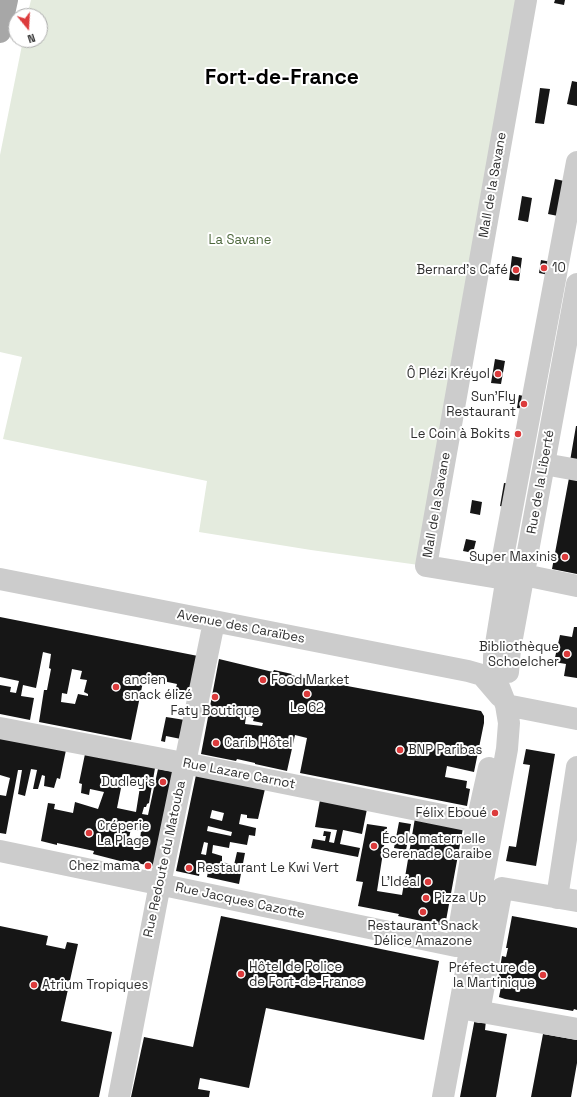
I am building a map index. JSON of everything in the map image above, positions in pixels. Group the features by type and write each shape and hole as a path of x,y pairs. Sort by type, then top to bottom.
{"main road":[{"path":"0,32 7,0"}],"street":[{"name":"Mall de la Savane","path":"526,0 426,566 500,578 577,162"},
{"path":"443,1097 461,1009 506,749 509,723 506,705 492,687 495,672 494,656 577,199"},
{"name":"Rue de la Liberté","path":"495,672 510,650 544,464 572,346 577,284"},
{"path":"544,464 577,470"},
{"path":"524,575 577,586"},
{"name":"Avenue des Caraïbes","path":"0,579 468,671 495,672"},
{"name":"Rue Redoute du Matouba","path":"119,1097 160,884 214,622"},
{"path":"506,705 577,719"},
{"path":"461,1009 456,946 477,822 494,744 506,705"},
{"name":"Rue Lazare Carnot","path":"0,728 185,763 477,822"},
{"path":"429,1097 502,888 567,900 577,767"},
{"name":"Rue Jacques Cazotte","path":"0,851 456,946"},
{"path":"461,1009 577,1029"}],"green space":[{"name":"La Savane","path":"31,0 526,0 426,566 311,550 199,532 207,481 3,439 22,357 0,352 0,155 21,48 48,48 48,8 29,8"}],"building":[{"path":"555,0 565,0 564,5 554,3"},
{"path":"572,81 577,82 577,106 567,104"},
{"path":"540,88 550,89 544,124 535,123"},
{"path":"555,179 564,181 558,216 548,214"},
{"path":"522,196 532,198 528,222 518,220"},
{"path":"512,256 522,258 519,281 509,280"},
{"path":"541,260 551,262 549,275 539,273"},
{"path":"495,359 505,361 501,384 491,383"},
{"path":"519,395 528,397 526,409 517,408"},
{"path":"577,426 577,463 570,461"},
{"path":"569,478 577,479 577,574 552,569"},
{"path":"504,483 514,484 510,508 500,506"},
{"path":"472,500 482,502 480,515 470,513"},
{"path":"466,539 476,541 473,553 463,551"},
{"path":"0,617 198,656 190,696 175,692 177,684 144,677 131,740 39,722 44,690 47,690 51,669 49,668 51,654 43,652 36,688 23,685 21,696 34,698 30,720 0,714 0,685 11,687 10,692 16,693 19,681 0,677","holes":["72,669 82,671 80,679 87,680 84,692 88,694 88,696 78,694 75,704 61,702 62,693 67,694"]},
{"name":"Bibliothèque Schoelcher","path":"574,627 577,627 577,678 564,676 566,664 554,662 560,635 572,637"},
{"path":"219,659 273,672 274,670 299,677 481,711 484,716 484,723 474,772 447,766 445,777 467,781 466,788 470,789 467,806 300,773 307,738 295,735 287,771 237,759 236,761 201,754","holes":["246,716 254,718 253,721 263,723 262,726 245,724","266,740 270,741 269,748 258,746 260,742 265,743"]},
{"path":"166,717 185,720 181,739 166,736 165,742 161,741"},
{"path":"0,737 66,750 60,779 57,778 54,788 44,786 45,776 42,775 38,789 33,789 37,770 31,769 25,796 18,794 22,770 18,770 6,834 0,833 0,795 6,796 10,778 0,775"},
{"path":"526,749 555,754 536,866 506,861 509,846 516,847 530,765 523,764"},
{"path":"85,754 155,768 149,803 146,807 144,807 142,814 148,815 158,769 174,772 155,867 124,860 124,862 93,854 94,851 41,841 48,803 55,804 54,809 73,813 75,802 98,809 104,792 90,789 89,795 81,793 82,784 79,783","holes":["122,783 140,787 136,812 117,808","131,829 141,831 140,840 136,840 134,847 127,846"]},
{"path":"196,775 265,789 258,819 247,818 247,815 241,814 239,824 256,828 255,836 249,835 247,845 230,842 229,848 213,845 212,853 222,856 222,862 234,865 237,852 245,853 239,884 207,877 209,866 201,865 199,876 176,871","holes":["212,810 224,813 222,821 210,818","208,826 232,832 231,836 207,831","204,842 208,843 206,855 201,854"]},
{"path":"320,800 367,809 362,834 343,830 340,844 360,848 358,857 311,848 313,839 325,841 326,836 323,836 324,831 331,832 329,842 334,843 337,830 315,827"},
{"path":"415,818 463,828 445,926 398,916 399,914 358,906 363,882 356,881 367,824 387,827 377,891 402,895"},
{"path":"399,822 411,824 406,850 394,848"},
{"path":"221,916 439,961 424,1040 266,1008 249,1088 200,1078 198,1089 210,1091 209,1097 131,1097 144,1037 193,1047"},
{"name":"Préfecture de la Martinique","path":"512,916 577,928 577,1010 574,1009 573,1011 499,997 501,987 497,986 502,956 506,957 508,948 506,948"},
{"name":"Atrium Tropiques","path":"0,926 48,936 46,945 65,949 67,942 78,944 61,1021 112,1032 99,1097 0,1097"},
{"path":"475,1018 486,1020 485,1030 507,1034 496,1097 460,1097"},
{"path":"543,1034 577,1040 577,1063 571,1097 531,1097"}],"place":[{"name":"10","path":"544,268"},
{"name":"Bernard's Café","path":"516,270"},
{"name":"Ô Plézi Kréyol","path":"498,374"},
{"name":"Sun'Fly Restaurant","path":"524,404"},
{"name":"Le Coin à Bokits","path":"518,434"},
{"name":"Super Maxinis","path":"565,557"},
{"name":"Bibliothèque Schoelcher","path":"567,654"},
{"name":"Food Market","path":"263,680"},
{"name":"ancien snack élizé","path":"116,687"},
{"name":"Le 62","path":"307,694"},
{"name":"Faty Boutique","path":"215,697"},
{"name":"Carib Hôtel","path":"216,743"},
{"name":"BNP Paribas","path":"400,750"},
{"name":"Dudley's","path":"163,782"},
{"name":"Félix Eboué","path":"495,813"},
{"name":"Créperie La Plage","path":"89,833"},
{"name":"École maternelle Serenade Caraibe","path":"374,846"},
{"name":"Chez mama","path":"148,866"},
{"name":"Restaurant Le Kwi Vert","path":"189,868"},
{"name":"L'Idéal","path":"428,882"},
{"name":"Pizza Up","path":"426,898"},
{"name":"Restaurant Snack Délice Amazone","path":"423,912"},
{"name":"Hôtel de Police de Fort-de-France","path":"241,974"},
{"name":"Préfecture de la Martinique","path":"543,975"},
{"name":"Atrium Tropiques","path":"34,985"}],"district":[{"name":"Fort-de-France","path":"282,78"}]}
